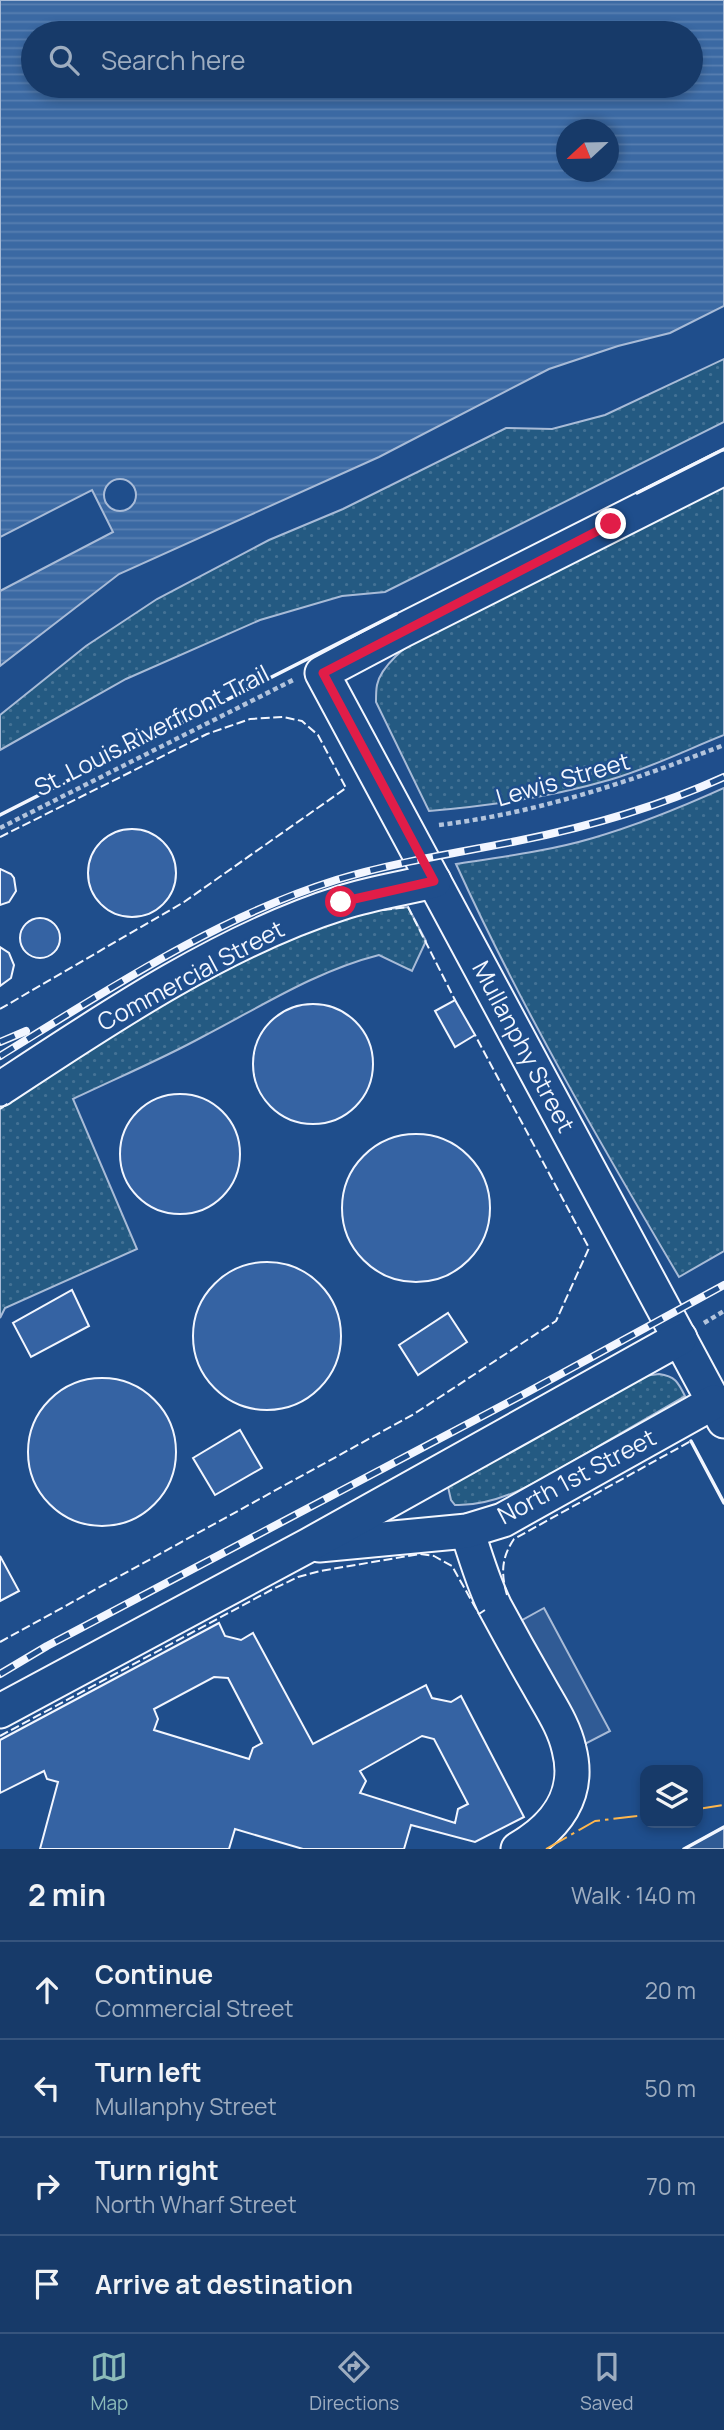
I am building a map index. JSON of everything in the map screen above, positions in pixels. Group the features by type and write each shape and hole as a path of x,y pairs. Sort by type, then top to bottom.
{"street":[{"path":"323,673 403,629 724,468"},
{"name":"Mullanphy Street","path":"323,673 719,1411"},
{"name":"Commercial Street","path":"0,1089 156,990 281,926 341,902 434,881"},
{"name":"North 1st Street","path":"0,1711 309,1545 680,1338"},
{"name":"North 1st Street","path":"309,1545 467,1531 503,1520 719,1411"},
{"path":"467,1531 494,1605 559,1723 570,1750 572,1784 561,1815 539,1837 518,1849"}],"path":[{"name":"St. Louis Riverfront Trail","path":"0,828 302,675 323,673"},
{"name":"Lewis Street","path":"407,829 484,820 554,803 664,769 724,745"}],"shaded area":[{"path":"0,0 724,0 724,306 670,333 618,346 549,369 379,457 119,574 0,666"},
{"path":"724,359 724,422 385,592 342,596 260,620 126,679 0,750 0,715 86,646 157,599 269,540 343,509 506,428 552,429 605,415"},
{"path":"724,486 724,735 638,770 587,786 520,800 429,811 376,702 380,677 391,661 429,629"},
{"path":"724,788 724,1251 679,1277 534,1022 456,864 576,843 660,815"},
{"path":"408,907 426,941 412,971 379,955 333,970 172,1053 73,1099 137,1249 5,1308 0,1318 0,1109 31,1086 153,1008 306,927 348,913"},
{"path":"659,1374 675,1380 685,1396 511,1494 474,1504 455,1505 451,1500 448,1487 453,1479 637,1377"},
{"path":"544,1608 610,1731 583,1745 517,1623"},
{"path":"724,1827 724,1849 684,1849"}],"pier":[{"path":"120,479 131,484 136,495 131,506 120,511 109,506 104,495 109,484"},
{"path":"92,490 113,532 0,591 0,537"}],"building":[{"path":"132,829 149,832 163,842 173,856 176,873 173,890 163,904 149,914 132,917 115,914 101,904 91,890 88,873 91,856 101,842 115,832"},
{"path":"0,869 14,878 16,891 9,902 0,905"},
{"path":"40,918 48,919 54,924 59,930 59,946 54,952 48,957 40,958 32,957 26,952 21,946 20,938 21,930 26,924 32,919"},
{"path":"0,947 9,953 14,965 11,978 0,986"},
{"path":"455,1000 475,1035 455,1047 435,1011"},
{"path":"313,1004 336,1009 355,1022 368,1041 373,1064 368,1087 355,1106 336,1119 313,1124 290,1119 271,1106 258,1087 253,1064 258,1041 271,1022 290,1009"},
{"path":"180,1094 203,1099 222,1112 235,1131 240,1154 235,1177 222,1196 203,1209 180,1214 157,1209 138,1196 125,1177 120,1154 125,1131 138,1112 157,1099"},
{"path":"416,1134 444,1139 468,1156 485,1180 490,1208 485,1236 468,1260 444,1277 416,1282 388,1277 364,1260 347,1236 342,1208 347,1180 364,1156 388,1139"},
{"path":"267,1262 295,1267 319,1284 336,1308 341,1336 336,1364 319,1388 295,1405 267,1410 239,1405 215,1388 198,1364 193,1336 198,1308 215,1284 239,1267"},
{"path":"72,1290 89,1326 31,1357 13,1323"},
{"path":"448,1313 467,1342 418,1375 399,1345"},
{"path":"102,1378 130,1383 154,1400 171,1424 176,1452 171,1480 154,1504 130,1521 102,1526 74,1521 50,1504 33,1480 28,1452 33,1424 50,1400 74,1383"},
{"path":"240,1430 262,1468 215,1495 193,1458"},
{"path":"0,1556 19,1591 0,1601"},
{"path":"219,1623 225,1636 241,1640 253,1633 313,1744 426,1685 432,1698 451,1702 461,1696 524,1817 475,1842 411,1825 404,1849 303,1849 235,1829 229,1849 40,1849 58,1782 47,1779 44,1771 0,1793 0,1740","holes":["214,1677 228,1678 262,1743 253,1748 249,1759 154,1730 158,1719 154,1709","422,1736 434,1739 468,1804 458,1809 455,1823 360,1793 366,1781 360,1771"]}],"railway":[{"path":"0,1056 163,958 248,914 291,896 381,868 596,823 674,798 724,777"},
{"path":"0,1042 26,1031"},
{"path":"0,1674 47,1646 526,1393 724,1285"}],"fence":[{"path":"0,837 207,734 250,719 283,717 302,721 318,735 346,788 184,902 0,1009"},
{"path":"383,910 408,907 455,1000"},
{"path":"0,1642 414,1414 556,1321 589,1248 475,1035"},
{"path":"0,1109 10,1102"},
{"path":"507,1595 503,1566 514,1539 691,1441"},
{"path":"0,1736 273,1589 298,1577 320,1571 420,1554 434,1556 452,1566 479,1614 485,1610"}],"wall":[{"path":"637,493 724,449"},
{"path":"0,815 396,614"},
{"path":"691,1441 724,1503"},
{"path":"684,1849 724,1827"}],"power":[{"path":"703,1808 724,1805"},
{"path":"546,1849 595,1821 640,1816"}],"route":[{"path":"341,902 434,881 323,673 403,629 611,524"}]}
